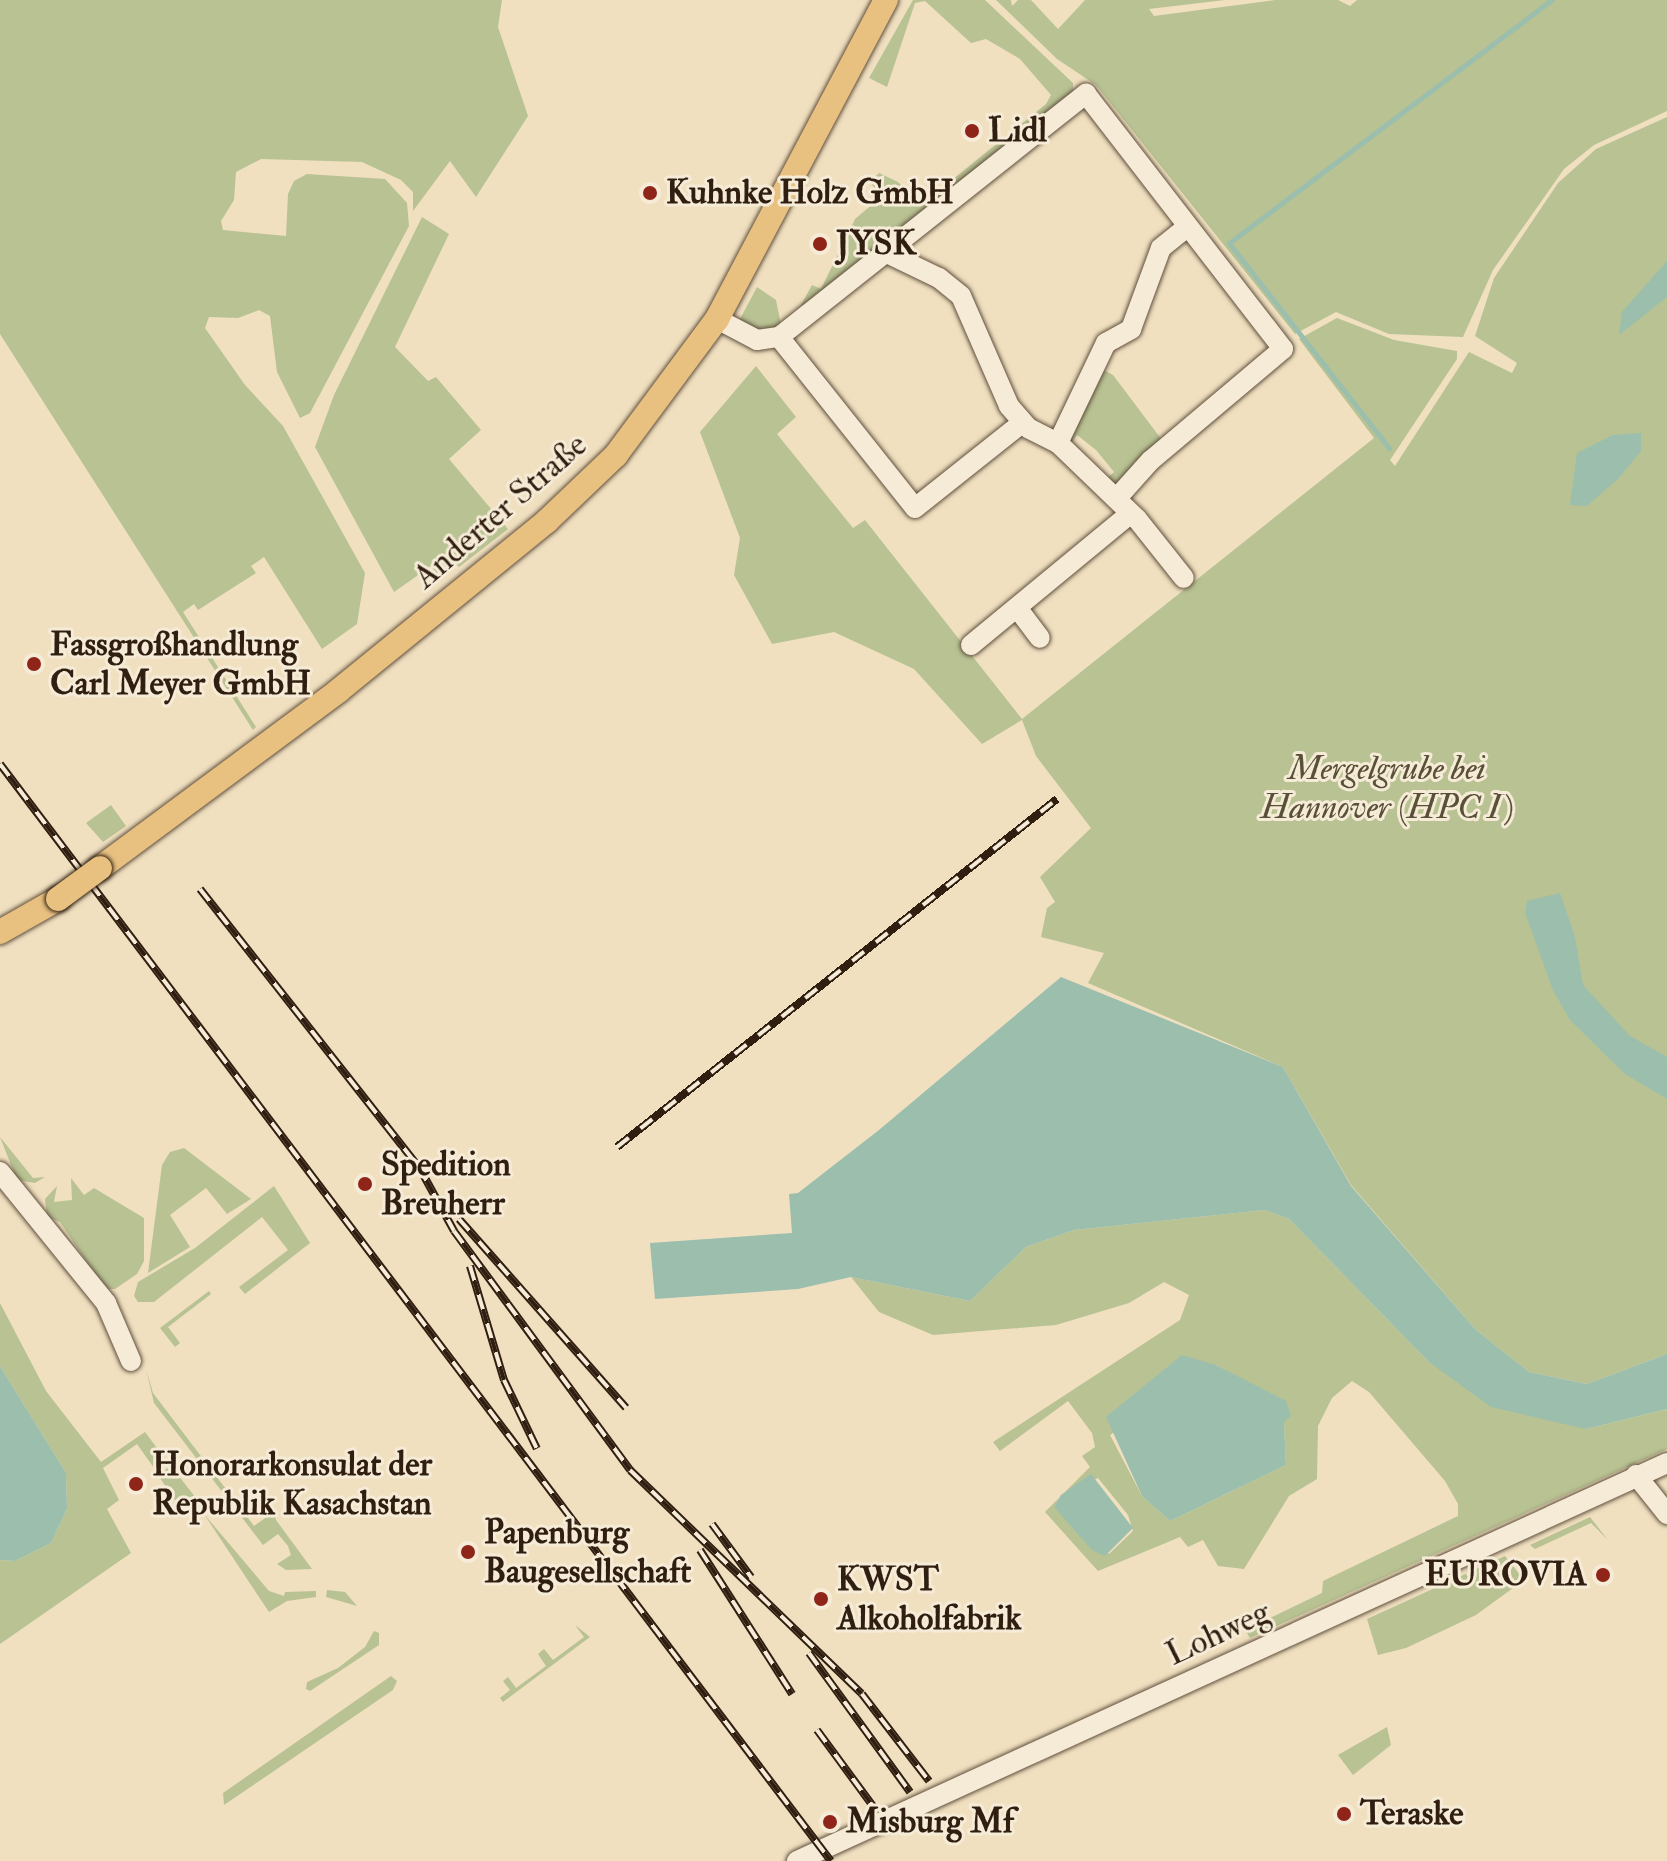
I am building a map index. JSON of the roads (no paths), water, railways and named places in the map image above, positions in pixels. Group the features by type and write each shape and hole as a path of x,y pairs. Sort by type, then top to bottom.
{"main road":[{"name":"Anderter Straße","path":"0,932 58,899 306,717 547,521 648,418 717,319 886,0"}],"street":[{"path":"717,319 757,340 779,337 1086,94 1283,349 1151,460 1124,506 1018,609 971,645"},
{"path":"1058,443 1106,343 1131,329 1161,248 1187,227"},
{"path":"887,253 939,278 961,296 1009,406 1022,423 1058,443 1124,506 1184,578"},
{"path":"779,337 915,508 1022,423"},
{"path":"1018,609 1040,638"},
{"path":"0,1172 106,1303 131,1361"},
{"name":"Lohweg","path":"797,1861 1667,1463"},
{"path":"1636,1475 1667,1514"}],"waterway":[{"path":"1389,448 1229,243 1552,0"}],"railway":[{"path":"0,764 831,1861"},
{"path":"617,1147 1057,799"},
{"path":"200,889 419,1167 454,1231 630,1470 862,1694 929,1781"},
{"path":"459,1219 626,1408"},
{"path":"470,1266 504,1380 537,1449"},
{"path":"712,1524 751,1577"},
{"path":"700,1550 792,1694"},
{"path":"809,1653 910,1792"},
{"path":"817,1730 875,1809"}],"place":[{"name":"Lidl","path":"972,131"},
{"name":"Kuhnke Holz GmbH","path":"650,193"},
{"name":"JYSK","path":"820,244"},
{"name":"Fassgroßhandlung Carl Meyer GmbH","path":"34,664"},
{"name":"Spedition Breuherr","path":"365,1184"},
{"name":"Honorarkonsulat der Republik Kasachstan","path":"136,1484"},
{"name":"Papenburg Baugesellschaft","path":"468,1552"},
{"name":"EUROVIA","path":"1603,1575"},
{"name":"KWST Alkoholfabrik","path":"821,1599"},
{"name":"Teraske","path":"1344,1814"},
{"name":"Misburg Mf","path":"830,1822"}],"park label":[{"name":"Mergelgrube bei Hannover (HPC I)","path":"1387,788"}]}
